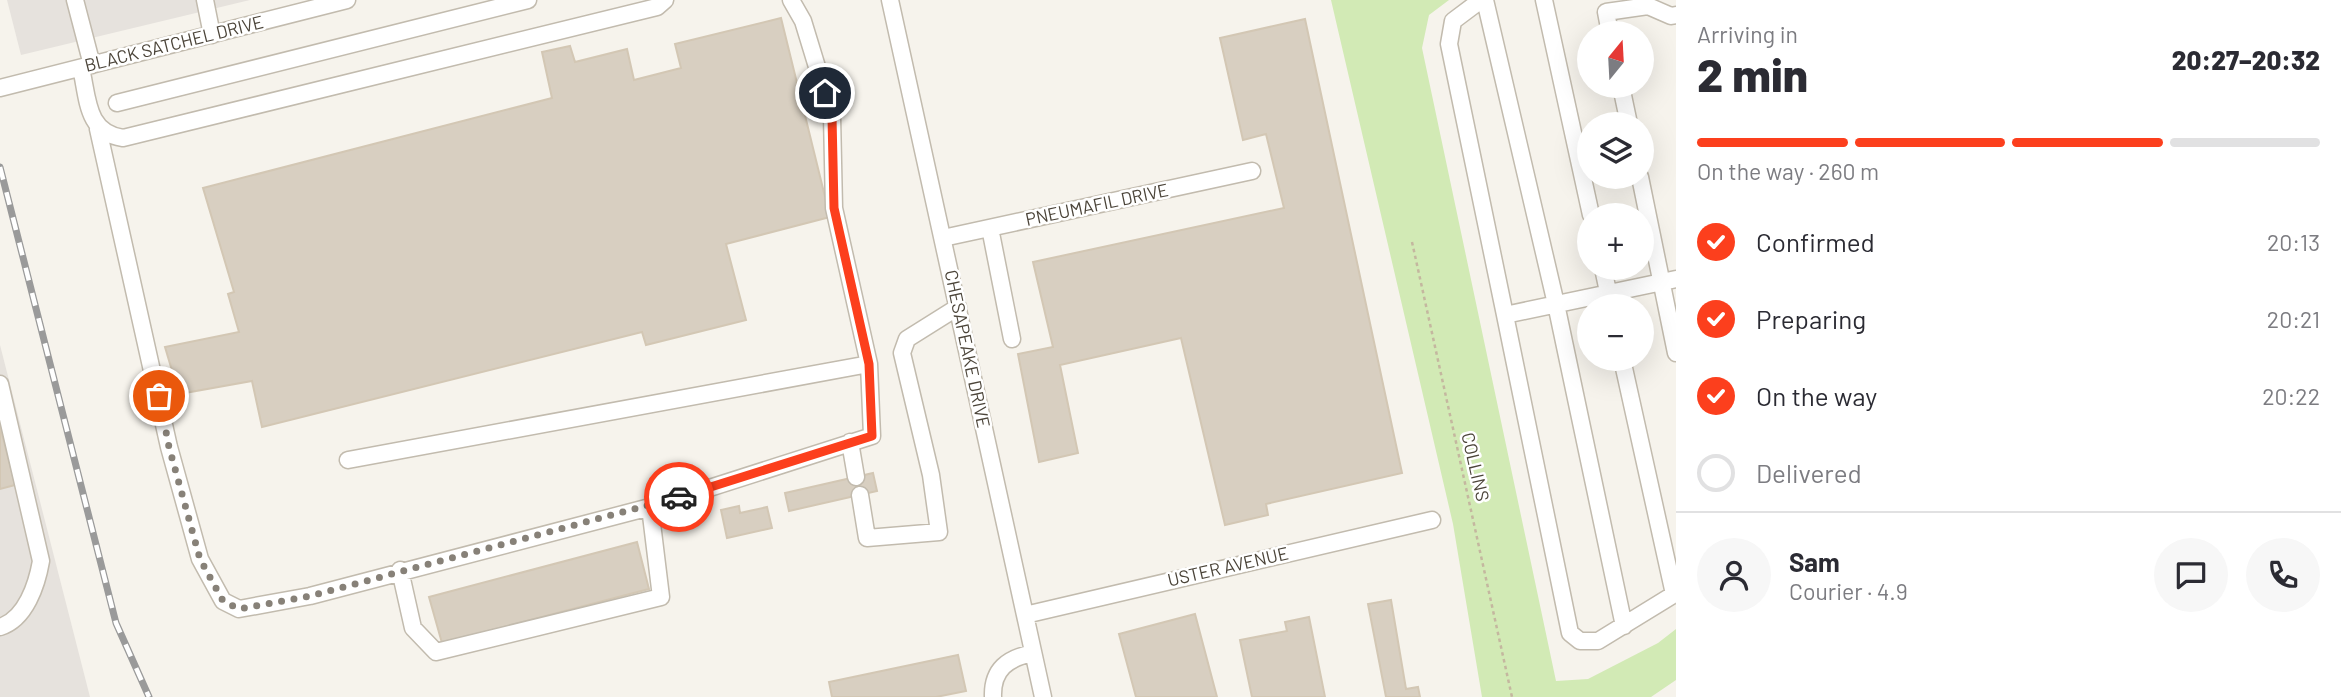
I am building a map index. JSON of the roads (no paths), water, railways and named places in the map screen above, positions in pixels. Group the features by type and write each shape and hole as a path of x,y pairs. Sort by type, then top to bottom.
{"street":[{"path":"75,0 92,118 99,129 169,447 200,559 223,601 239,609 310,596 400,570 650,507 872,436 869,364 834,208 832,117 803,22 791,0"},
{"path":"205,0 212,35"},
{"name":"BLACK SATCHEL DRIVE","path":"0,88 347,0"},
{"path":"117,103 528,0"},
{"name":"CHESAPEAKE DRIVE","path":"890,0 1043,697"},
{"path":"1624,625 1556,304 1483,0 1453,21 1449,44 1570,633 1580,641 1598,641 1675,594 1625,371"},
{"path":"1544,0 1588,203"},
{"path":"1604,6 1648,6 1666,0"},
{"path":"99,129 123,138 659,2"},
{"path":"1648,6 1671,16 1676,15"},
{"name":"PNEUMAFIL DRIVE","path":"943,238 1252,171"},
{"path":"1643,189 1669,281 1676,353"},
{"path":"990,228 1012,339"},
{"path":"1629,294 1669,281"},
{"path":"1505,315 1577,302"},
{"path":"860,495 867,538 939,532 931,475 902,353 907,339 958,307"},
{"path":"348,460 869,364"},
{"path":"0,384 41,561 36,588 10,624 0,627"},
{"path":"850,442 856,477"},
{"path":"400,570 413,628 436,652 661,597 650,507"},
{"name":"USTER AVENUE","path":"1025,615 1432,520"},
{"path":"993,697 996,676 1003,666 1017,656 1033,653"}],"railway":[{"path":"0,167 116,623 149,697"}]}
